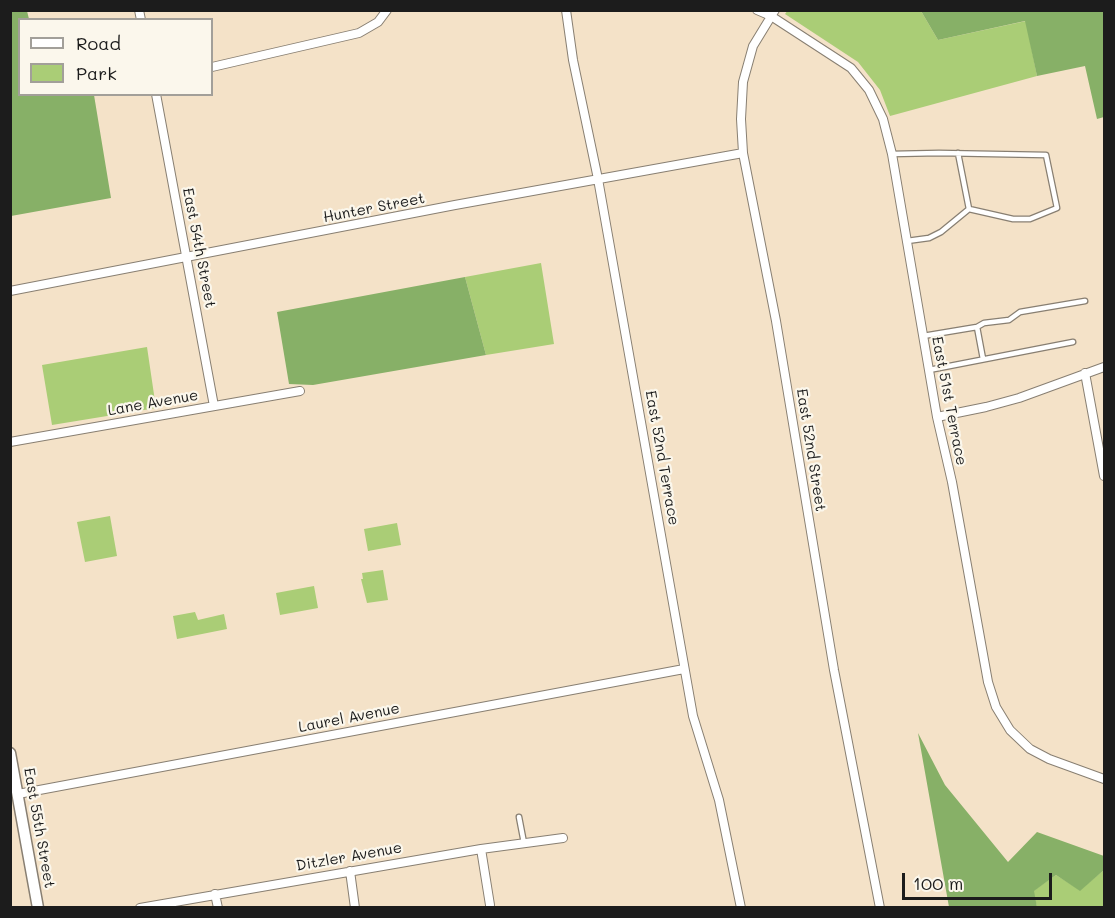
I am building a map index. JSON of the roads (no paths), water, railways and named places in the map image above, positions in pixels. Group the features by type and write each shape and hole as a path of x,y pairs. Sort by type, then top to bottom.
{"street":[{"path":"213,67 359,33 378,22 387,10"},
{"name":"East 52nd Terrace","path":"566,10 573,60 598,179 693,716 719,800 741,908"},
{"path":"757,10 773,13"},
{"name":"East 52nd Street","path":"773,13 753,46 743,82 741,119 743,153 776,321 834,670 880,908"},
{"name":"East 51st Terrace","path":"773,13 851,68 869,90 883,119 892,154 937,417 952,482 988,682 996,708 1010,730 1030,748 1049,759 1104,779"},
{"name":"East 54th Street","path":"156,96 214,406"},
{"name":"Hunter Street","path":"10,291 743,153"},
{"path":"937,417 1008,401 1104,367"},
{"path":"1085,373 1104,476"},
{"name":"Lane Avenue","path":"10,442 300,391"},
{"name":"Laurel Avenue","path":"18,794 684,669"},
{"name":"East 55th Street","path":"10,753 38,908"},
{"name":"Ditzler Avenue","path":"140,908 480,849 563,838"},
{"path":"480,849 490,905"},
{"path":"350,871 355,908"},
{"path":"215,894 218,908"}],"lane":[{"path":"958,153 969,208"},
{"path":"892,154 1046,155 1056,208 1030,219 1013,219 969,208"},
{"path":"907,242 929,238 941,232 969,208"},
{"path":"923,336 1009,320 1020,312 1085,301"},
{"path":"977,327 983,359"},
{"path":"929,370 1073,342"},
{"path":"519,817 524,843"}]}
